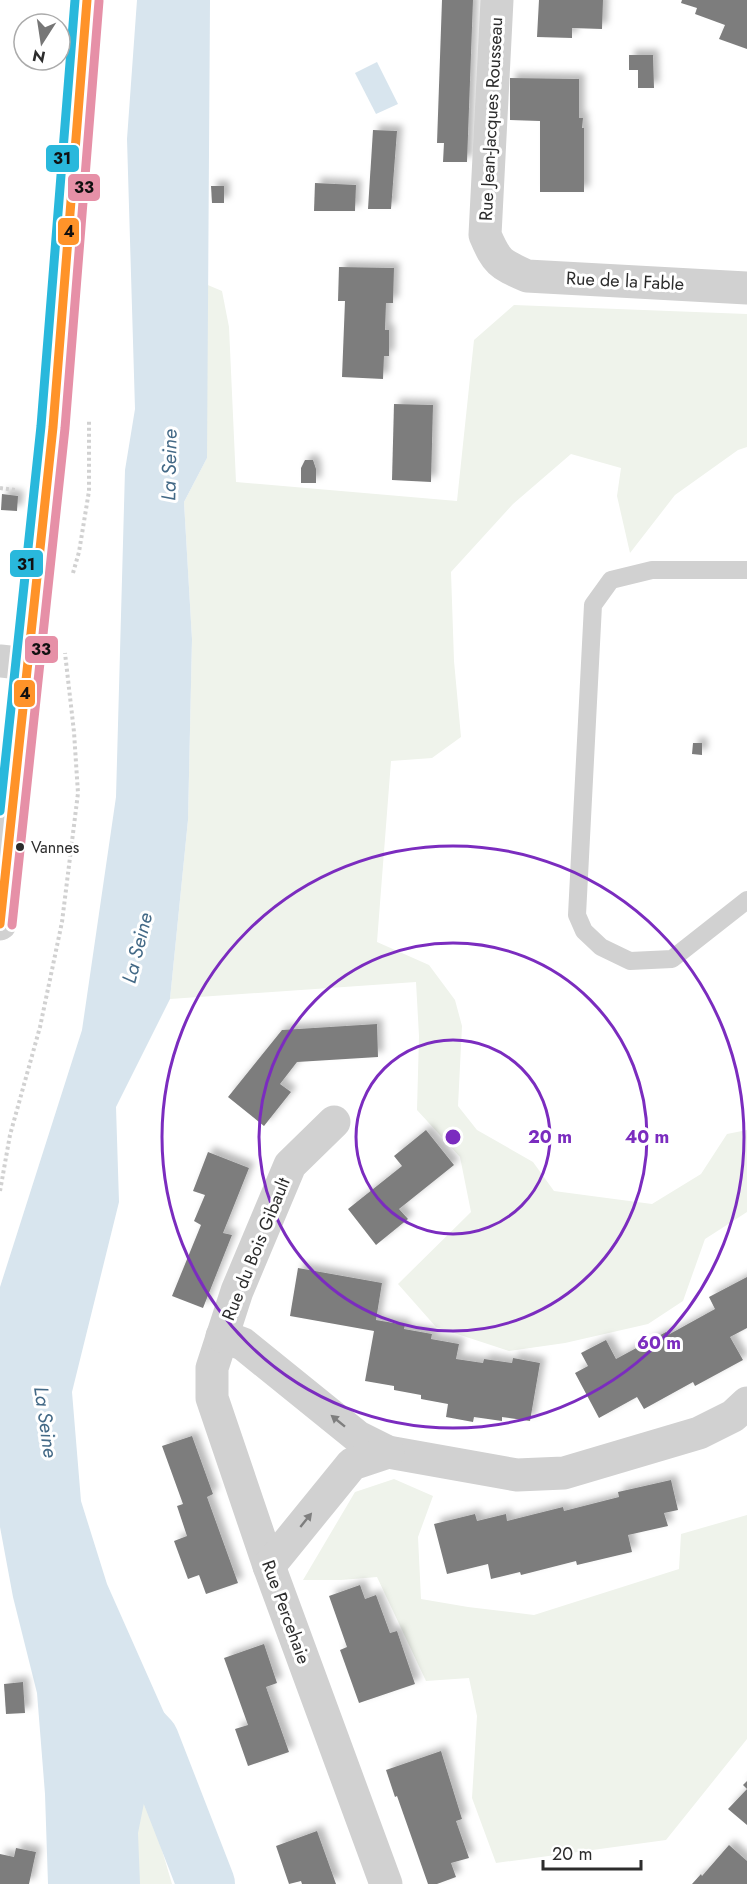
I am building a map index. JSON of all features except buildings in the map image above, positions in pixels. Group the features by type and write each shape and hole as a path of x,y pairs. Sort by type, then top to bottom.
{"street":[{"path":"0,924 14,662 54,415 87,0"},
{"name":"Rue Jean-Jacques Rousseau","path":"497,0 485,235 494,255 506,266"},
{"name":"Rue de la Fable","path":"506,266 527,276 747,288"},
{"name":"Rue du Bois Gibault","path":"334,1122 290,1165 237,1291 222,1336 243,1344 358,1437 388,1452 517,1475 564,1473 699,1433 733,1416 747,1403"},
{"name":"Rue Percehaie","path":"222,1336 212,1368 212,1398 268,1566 386,1884"},
{"name":"Rue du Bois Gibault","path":"268,1566 352,1464 388,1452"}],"lane":[{"path":"747,570 652,570 611,580 593,605 577,915 584,931 601,947 630,961 672,959 747,900"}],"shaded area":[{"path":"203,283 222,291 229,327 236,482 457,501 474,340 514,305 747,314 747,447 738,450 675,495 630,553 617,496 621,468 571,454 513,504 451,572 454,661 461,737 432,758 391,761 377,942 429,965 455,1000 462,1026 458,1106 477,1130 533,1162 554,1191 652,1204 701,1174 727,1134 747,1130 747,1212 705,1239 683,1301 648,1324 565,1343 509,1351 436,1327 398,1284 471,1212 460,1157 417,1110 419,1036 416,982 170,999 188,820 192,639 184,502 207,458"},
{"path":"394,1479 433,1496 418,1537 421,1599 534,1615 679,1569 681,1534 747,1515 747,1739 666,1840 496,1863 472,1798 477,1716 469,1678 426,1681 377,1577 303,1580 355,1492"},
{"path":"143,1786 172,1884 124,1884"}],"water":[{"name":"La Seine","path":"137,0 210,0 207,458 184,502 192,639 188,820 170,999 116,1107 119,1202 72,1392 81,1501 107,1584 193,1778 153,1795 147,1788 138,1833 140,1884 48,1884 45,1794 37,1693 13,1597 0,1527 0,1287 82,1030 116,797 125,470 135,409 127,139"},
{"path":"377,62 398,104 376,114 355,73"}],"waterway":[{"path":"131,1720 150,1740 206,1884"}],"transit line":[{"name":"31","path":"0,811 41,426 75,0"},
{"name":"4","path":"0,924 53,427 87,0"},
{"name":"33","path":"12,925 65,428 99,1"}],"place":[{"name":"Vannes","path":"20,847"}]}
